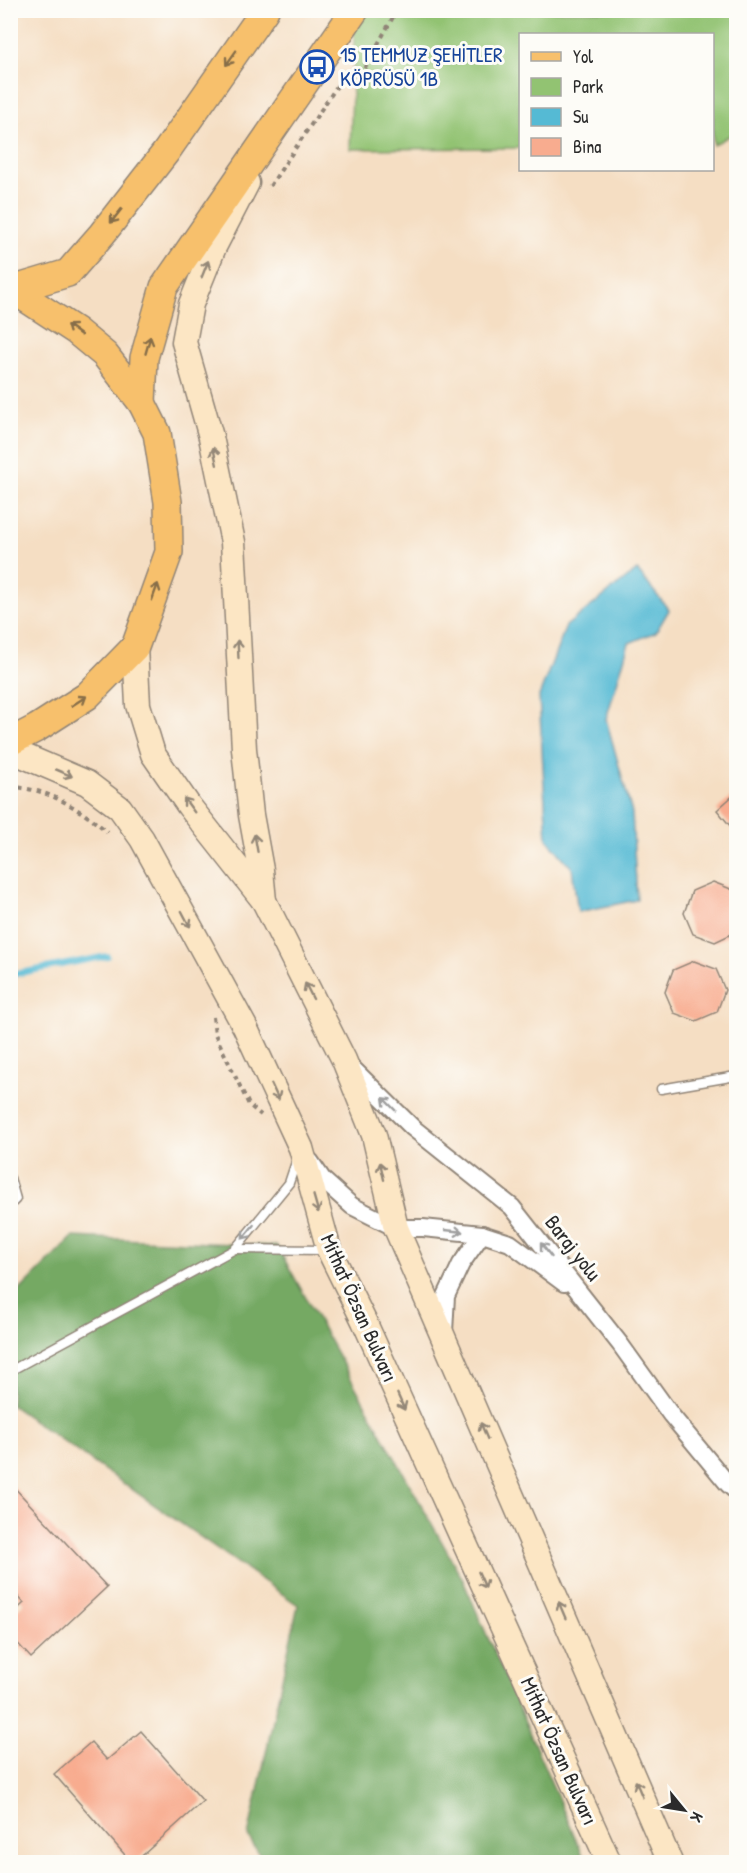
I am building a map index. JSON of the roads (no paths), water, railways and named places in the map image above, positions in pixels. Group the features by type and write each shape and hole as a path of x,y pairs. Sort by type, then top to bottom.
{"main road":[{"path":"13,288 68,273 166,152 265,10"},
{"path":"142,403 144,358 164,287 355,10"},
{"path":"264,901 244,749 233,542 211,437 184,342 191,304 214,247 279,122"},
{"path":"13,288 76,331 105,355 142,403 157,433 168,502 169,552 135,647 138,705 153,754 189,806 264,901 344,1060 374,1135 396,1228 670,1863"},
{"path":"10,742 37,728 87,696 135,647"},
{"name":"Mithat Özsan Bulvarı","path":"10,750 87,783 120,808 142,839 245,1027 301,1148 329,1250 369,1331 609,1863"}],"street":[{"name":"Baraj yolu","path":"344,1060 413,1128 512,1207 621,1344 671,1415 734,1491"},
{"path":"301,1148 323,1180 352,1206 396,1228 423,1228 482,1234 510,1243 582,1296"},
{"path":"444,1339 446,1296 461,1264 482,1234"}],"lane":[{"path":"661,1089 736,1076"},
{"path":"10,1371 235,1248 289,1183 301,1148"},
{"path":"10,1178 16,1199 10,1205"},
{"path":"235,1248 329,1250"}],"water":[{"path":"637,570 669,610 656,632 629,643 606,719 632,813 637,900 578,912 572,868 547,839 539,696 566,626"}],"waterway":[{"path":"10,975 107,956"}],"place":[{"name":"15 TEMMUZ ŞEHİTLER KÖPRÜSÜ 1B","path":"317,67"}]}
